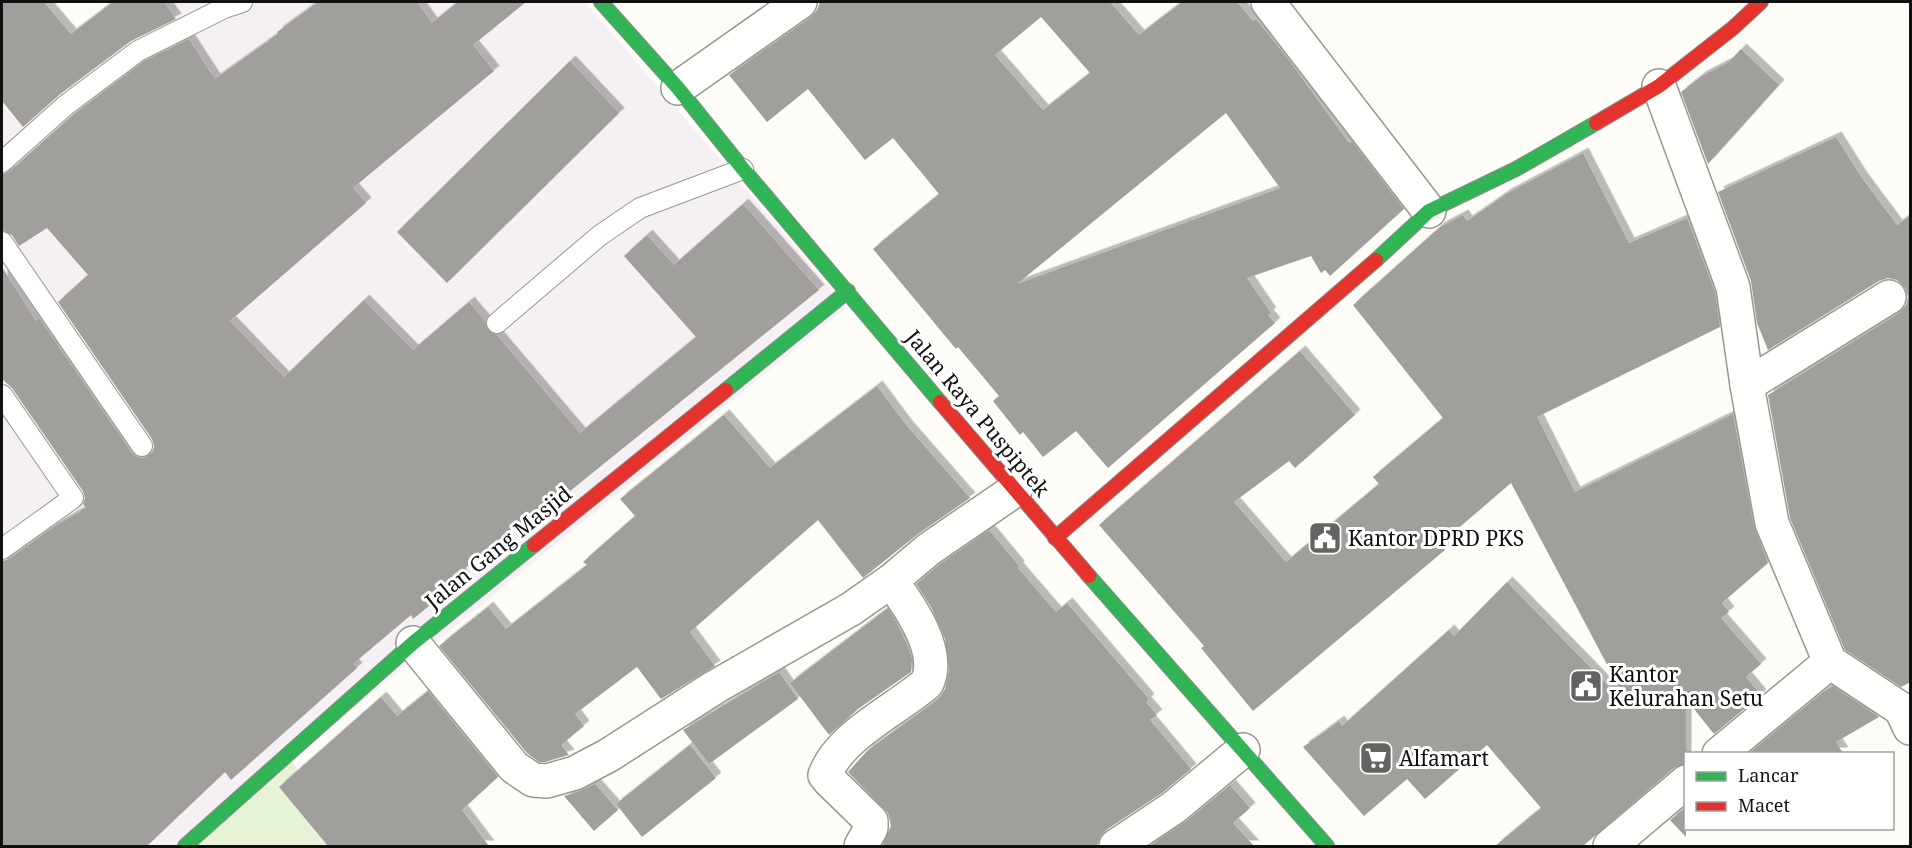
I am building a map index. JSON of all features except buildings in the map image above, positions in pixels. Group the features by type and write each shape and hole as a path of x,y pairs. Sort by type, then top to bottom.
{"street":[{"name":"Jalan Raya Puspiptek","path":"602,2 678,88 743,169 1055,538 1327,846"},
{"path":"678,88 800,2"},
{"path":"1268,2 1429,211"},
{"path":"1055,538 1348,285 1429,211 1516,169 1659,86 1733,28 1761,2"},
{"path":"1659,86 1733,287 1747,385 1772,523 1830,662 1908,713"},
{"name":"Jalan Gang Masjid","path":"184,846 413,644 848,291"},
{"path":"1747,385 1888,297"},
{"path":"413,644 514,767 532,780 547,781 575,773 609,756 715,687 851,609 891,581 929,549 1015,490"},
{"path":"861,846 871,828 870,821 825,775 840,751 927,683 930,671 930,660 922,630 907,602 891,581"},
{"path":"1720,752 1830,662"},
{"path":"1116,846 1173,808 1243,750"},
{"path":"1610,846 1684,784"}],"lane":[{"path":"2,162 66,105 138,51 224,8 242,2"},
{"path":"497,323 599,236 640,208 743,169"},
{"path":"2,242 142,446"},
{"path":"2,395 73,498 2,548"}],"shaded area":[{"path":"168,2 585,2 847,307 185,846 30,846 2,814 2,104 15,119"}],"green space":[{"path":"290,760 368,846 185,846"}],"traffic: fast":[{"path":"601,2 678,88 743,169 940,402"},
{"path":"1376,260 1429,211 1516,169 1596,123"},
{"path":"726,390 848,291"},
{"path":"185,846 413,643 534,545"},
{"path":"1089,576 1327,846"}],"traffic: jam":[{"path":"1596,123 1659,86 1733,28 1761,2"},
{"path":"1055,538 1376,260"},
{"path":"534,545 726,390"},
{"path":"940,402 1089,576"}],"place":[{"name":"Kantor DPRD PKS","path":"1325,538"},
{"name":"Kantor Kelurahan Setu","path":"1586,686"},
{"name":"Alfamart","path":"1376,758"}]}
